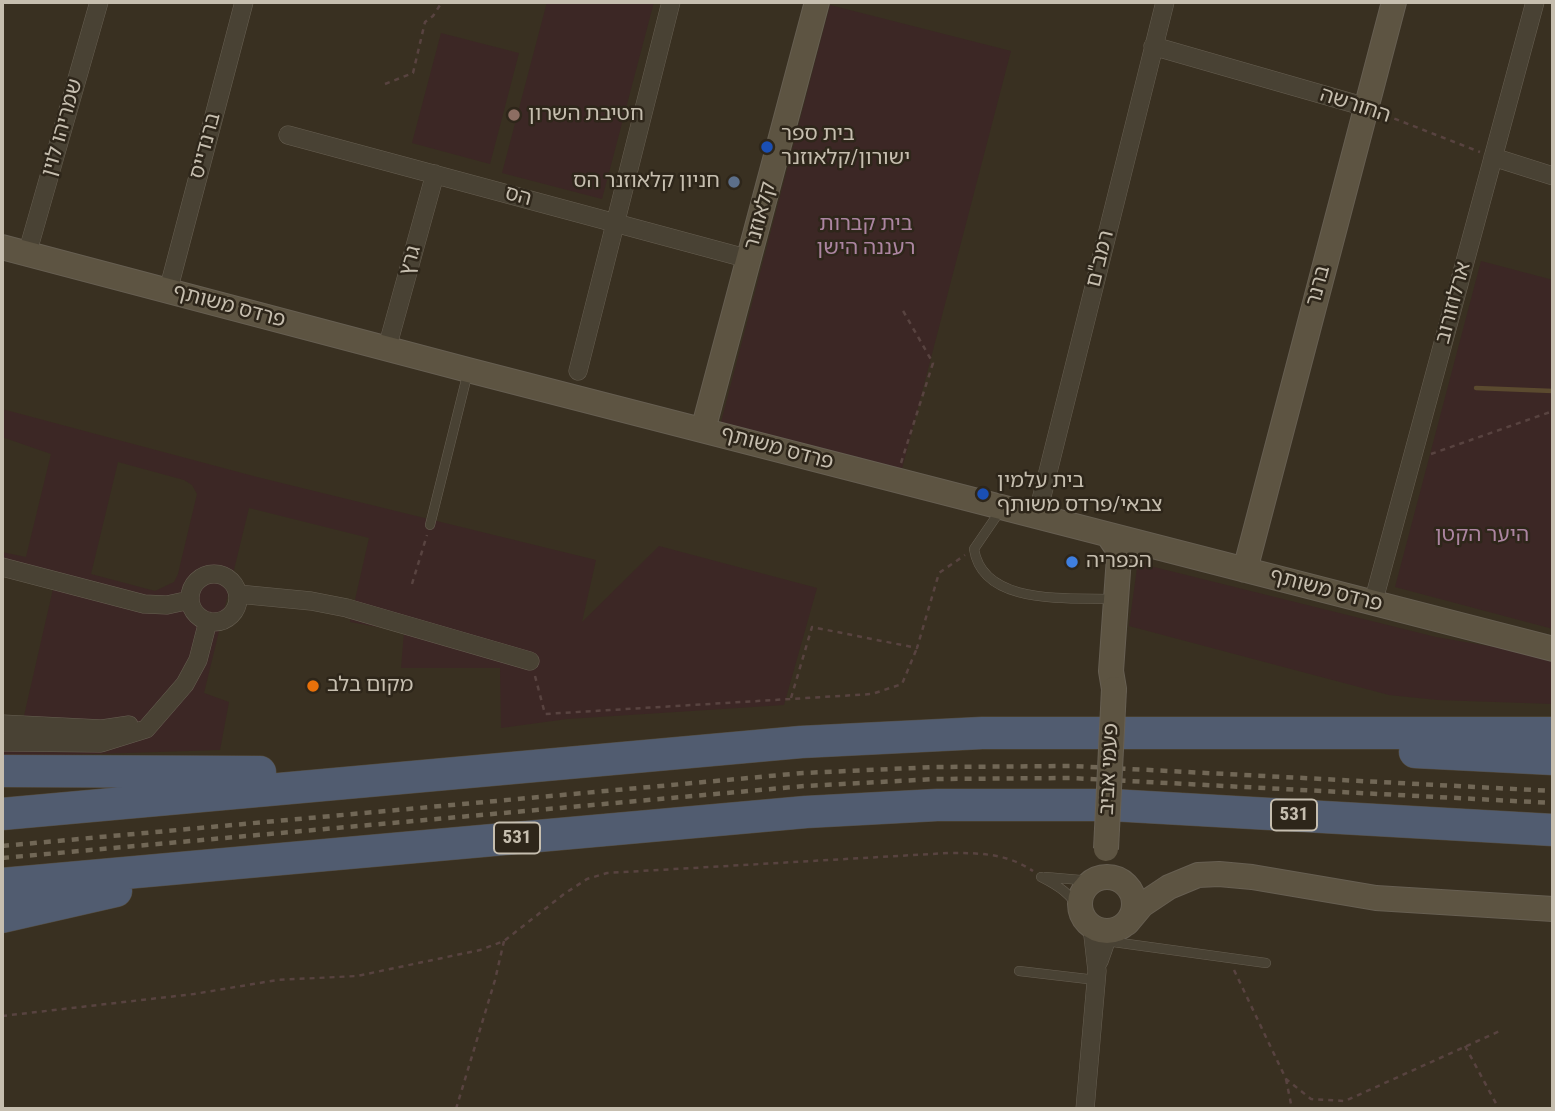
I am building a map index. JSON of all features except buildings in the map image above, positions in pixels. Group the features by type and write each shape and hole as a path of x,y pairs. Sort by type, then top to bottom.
{"highway":[{"path":"2,814 801,742 982,733 1553,733"},
{"path":"1071,733 1553,760"},
{"path":"2,771 457,773"},
{"path":"1034,804 1553,850"},
{"name":"531","path":"2,884 806,812 937,805 1111,805 1553,830"},
{"path":"2,917 159,882 571,833"}],"street":[{"name":"שמריהו לוין","path":"27,254 99,2"},
{"name":"ברנדייס","path":"168,291 244,2"},
{"path":"578,371 671,2"},
{"name":"קלאוזנר","path":"703,430 817,2"},
{"name":"רמב\"ם","path":"1037,516 1165,2"},
{"name":"ברנר","path":"1245,570 1394,2"},
{"name":"ארלוזורוב","path":"1373,604 1535,2"},
{"name":"החורשה","path":"1153,46 1366,107"},
{"name":"הס","path":"288,135 749,259"},
{"path":"1493,156 1553,176"},
{"name":"גרץ","path":"387,348 435,174"},
{"name":"פרדס משותף","path":"2,247 468,370 1553,649"},
{"name":"פעמי אביב","path":"1108,535 1117,548 1119,557 1111,671 1114,689"},
{"name":"פעמי אביב","path":"1093,881 1106,849 1114,689 1130,568 1142,555 1156,548"},
{"path":"2,567 144,604 167,605 190,600"},
{"path":"214,574 228,579 238,594 235,610 222,621 199,618 190,600 194,584 206,575 214,574"},
{"path":"238,594 311,601 347,608 530,661"},
{"path":"2,742 101,743 146,729 186,684 198,660 208,621"},
{"path":"2,724 102,729 125,726 151,718 166,706"},
{"name":"פעמי אביב","path":"1106,849 1114,873 1123,882"},
{"path":"1104,926 1169,887 1198,875 1219,874 1376,898 1553,909"},
{"path":"1104,926 1080,899 1093,881 1108,877 1141,888 1169,887"},
{"path":"1085,1109 1104,926 1134,904 1130,891 1123,882"}],"lane":[{"path":"430,525 468,370"},
{"path":"1002,508 974,549 976,563 984,574 1001,586 1023,594 1066,598 1116,598"},
{"path":"1041,877 1093,881"},
{"path":"1041,877 1064,889 1104,926 1228,958 1266,963"},
{"path":"1019,971 1097,976"}],"path":[{"path":"385,84 413,73 425,22 433,16 442,2"},
{"name":"החורשה","path":"1366,107 1493,156"},
{"path":"896,480 933,363 902,309"},
{"path":"1411,460 1553,411"},
{"path":"412,584 430,525"},
{"path":"530,661 545,715 872,694 902,684 917,648 939,573 974,549"},
{"path":"790,699 812,627 917,648"},
{"path":"2,1016 194,994 276,980 357,976 480,950 504,941 587,879 607,873 948,853 1001,856 1018,861 1041,877"},
{"path":"456,1109 504,941"},
{"path":"1228,958 1286,1079 1292,1109"},
{"path":"1286,1079 1311,1099 1345,1101 1502,1030"},
{"path":"1465,1046 1499,1109"}],"green space":[{"path":"547,2 654,2 602,199 502,173"},
{"name":"בית קברות רעננה הישן","path":"830,5 1011,51 902,469 721,422"},
{"path":"441,33 519,53 490,164 412,143"},
{"name":"היער הקטן","path":"1481,261 1553,280 1553,629 1395,587"},
{"path":"2,409 257,477 596,560 582,622 659,546 817,588 784,705 567,719 501,728 500,668 401,668 404,632 350,622 369,538 249,508 204,693 229,702 220,750 2,757 2,728 21,729 53,589 2,575 2,552 26,557 51,454 2,437","holes":["118,462 184,480 192,485 197,494 174,582 155,591 91,574"]},
{"path":"1142,564 1436,637 1553,657 1553,704 1438,700 1389,695 1129,626 1137,568"}],"waterway":[{"path":"1476,388 1553,391"}],"railway":[{"path":"2,846 803,773 935,767 1072,766 1553,791"},
{"path":"2,858 804,786 936,779 1071,778 1553,803"}],"place":[{"name":"חטיבת השרון","path":"514,115"},
{"name":"בית ספר ישורון/קלאוזנר","path":"767,147"},
{"name":"חניון קלאוזנר הס","path":"734,182"},
{"name":"בית עלמין צבאי/פרדס משותף","path":"983,494"},
{"name":"הכפריה","path":"1072,562"},
{"name":"מקום בלב","path":"313,686"}]}
